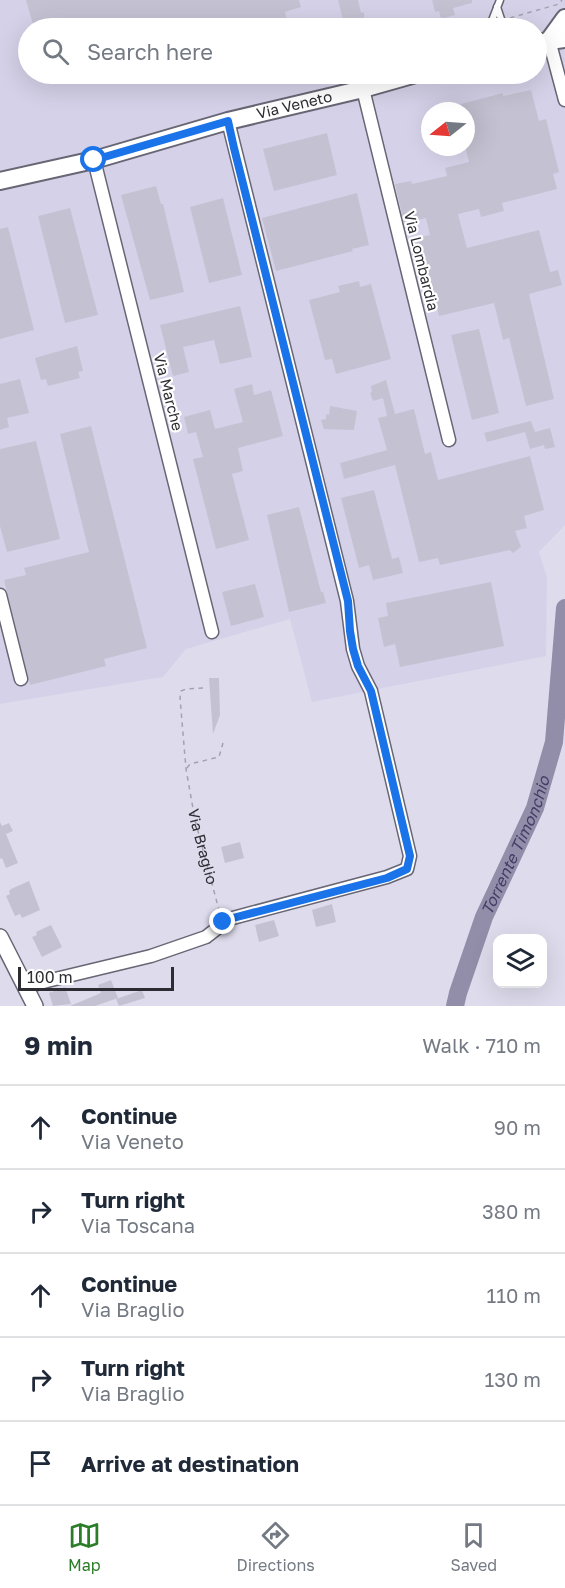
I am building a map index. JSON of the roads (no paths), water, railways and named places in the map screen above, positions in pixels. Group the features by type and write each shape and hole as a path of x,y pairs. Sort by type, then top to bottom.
{"main road":[{"path":"550,41 565,18"},
{"name":"Via Veneto","path":"0,182 94,160 228,121 381,84"}],"street":[{"path":"550,41 565,100"},
{"name":"Via Lombardia","path":"363,89 449,440"},
{"path":"26,987 152,956 206,937 229,919 387,878 407,869 410,856 371,691 358,666 353,649 348,601 228,121"},
{"name":"Via Marche","path":"94,160 212,632"},
{"path":"0,595 21,678"},
{"path":"0,937 35,1006"}],"lane":[{"path":"499,3 501,18"},
{"path":"493,18 499,3"}],"waterway":[{"name":"Torrente Timonchio","path":"455,1006 484,917 535,808 554,742 565,608"}]}
